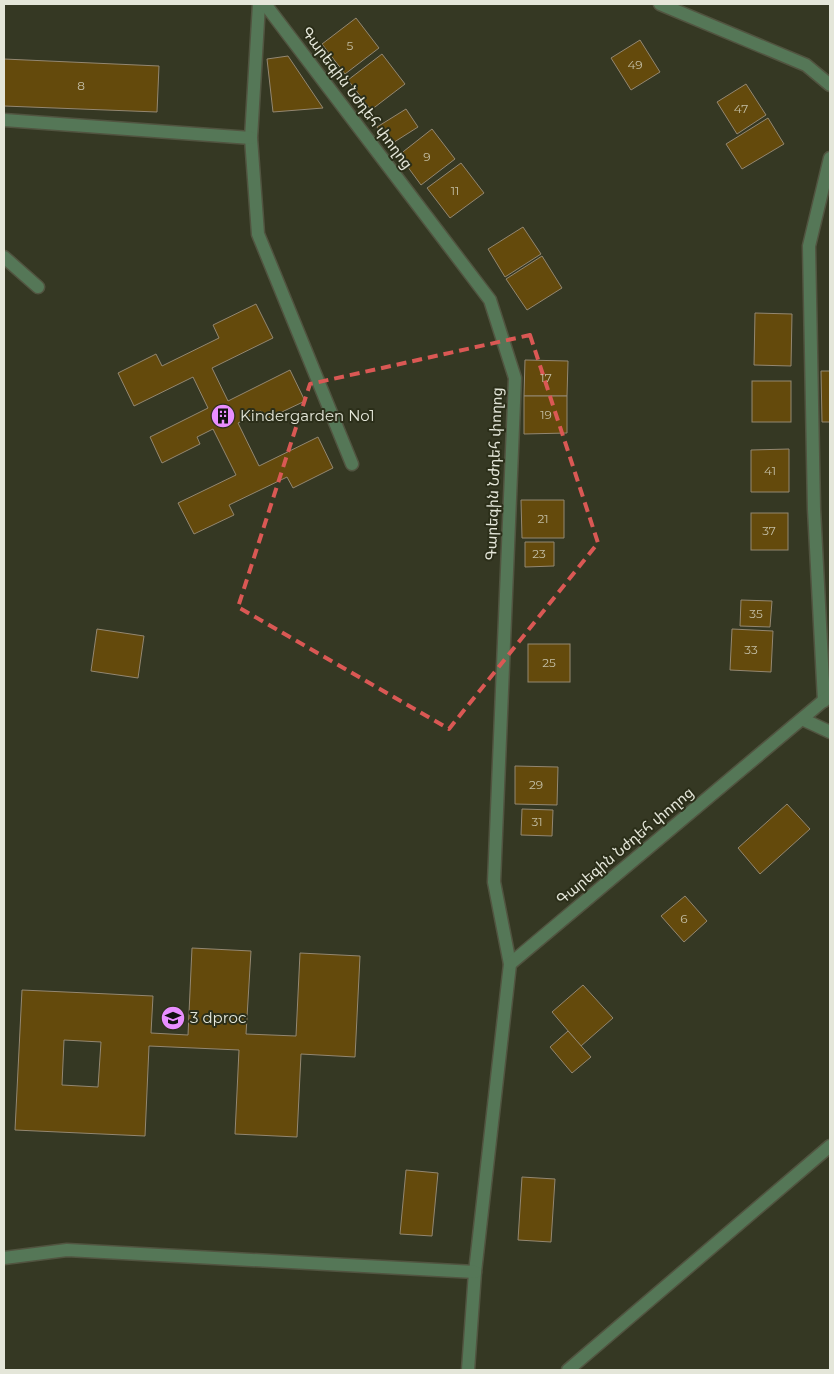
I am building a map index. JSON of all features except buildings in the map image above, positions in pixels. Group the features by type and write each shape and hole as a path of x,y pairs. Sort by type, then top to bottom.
{"street":[{"path":"259,4 251,138 258,234 352,464"},
{"name":"Գարեգին Նժդեհ փողոց","path":"265,4 490,300 514,378 494,882 510,964 475,1272 468,1370"},
{"path":"660,4 806,65 830,85"},
{"path":"4,120 251,138"},
{"path":"827,698 814,509 809,246 830,158"},
{"path":"4,257 38,287"},
{"name":"Գարեգին Նժդեհ փողոց","path":"510,964 827,698"},
{"path":"802,719 830,732"},
{"path":"568,1370 830,1146"},
{"path":"4,1258 67,1250 475,1272"}],"highlighted area":[{"path":"530,335 598,543 449,729 238,607 310,384"}],"place":[{"name":"Kindergarden No1","path":"223,416"},
{"name":"3 dproc","path":"173,1018"}]}
